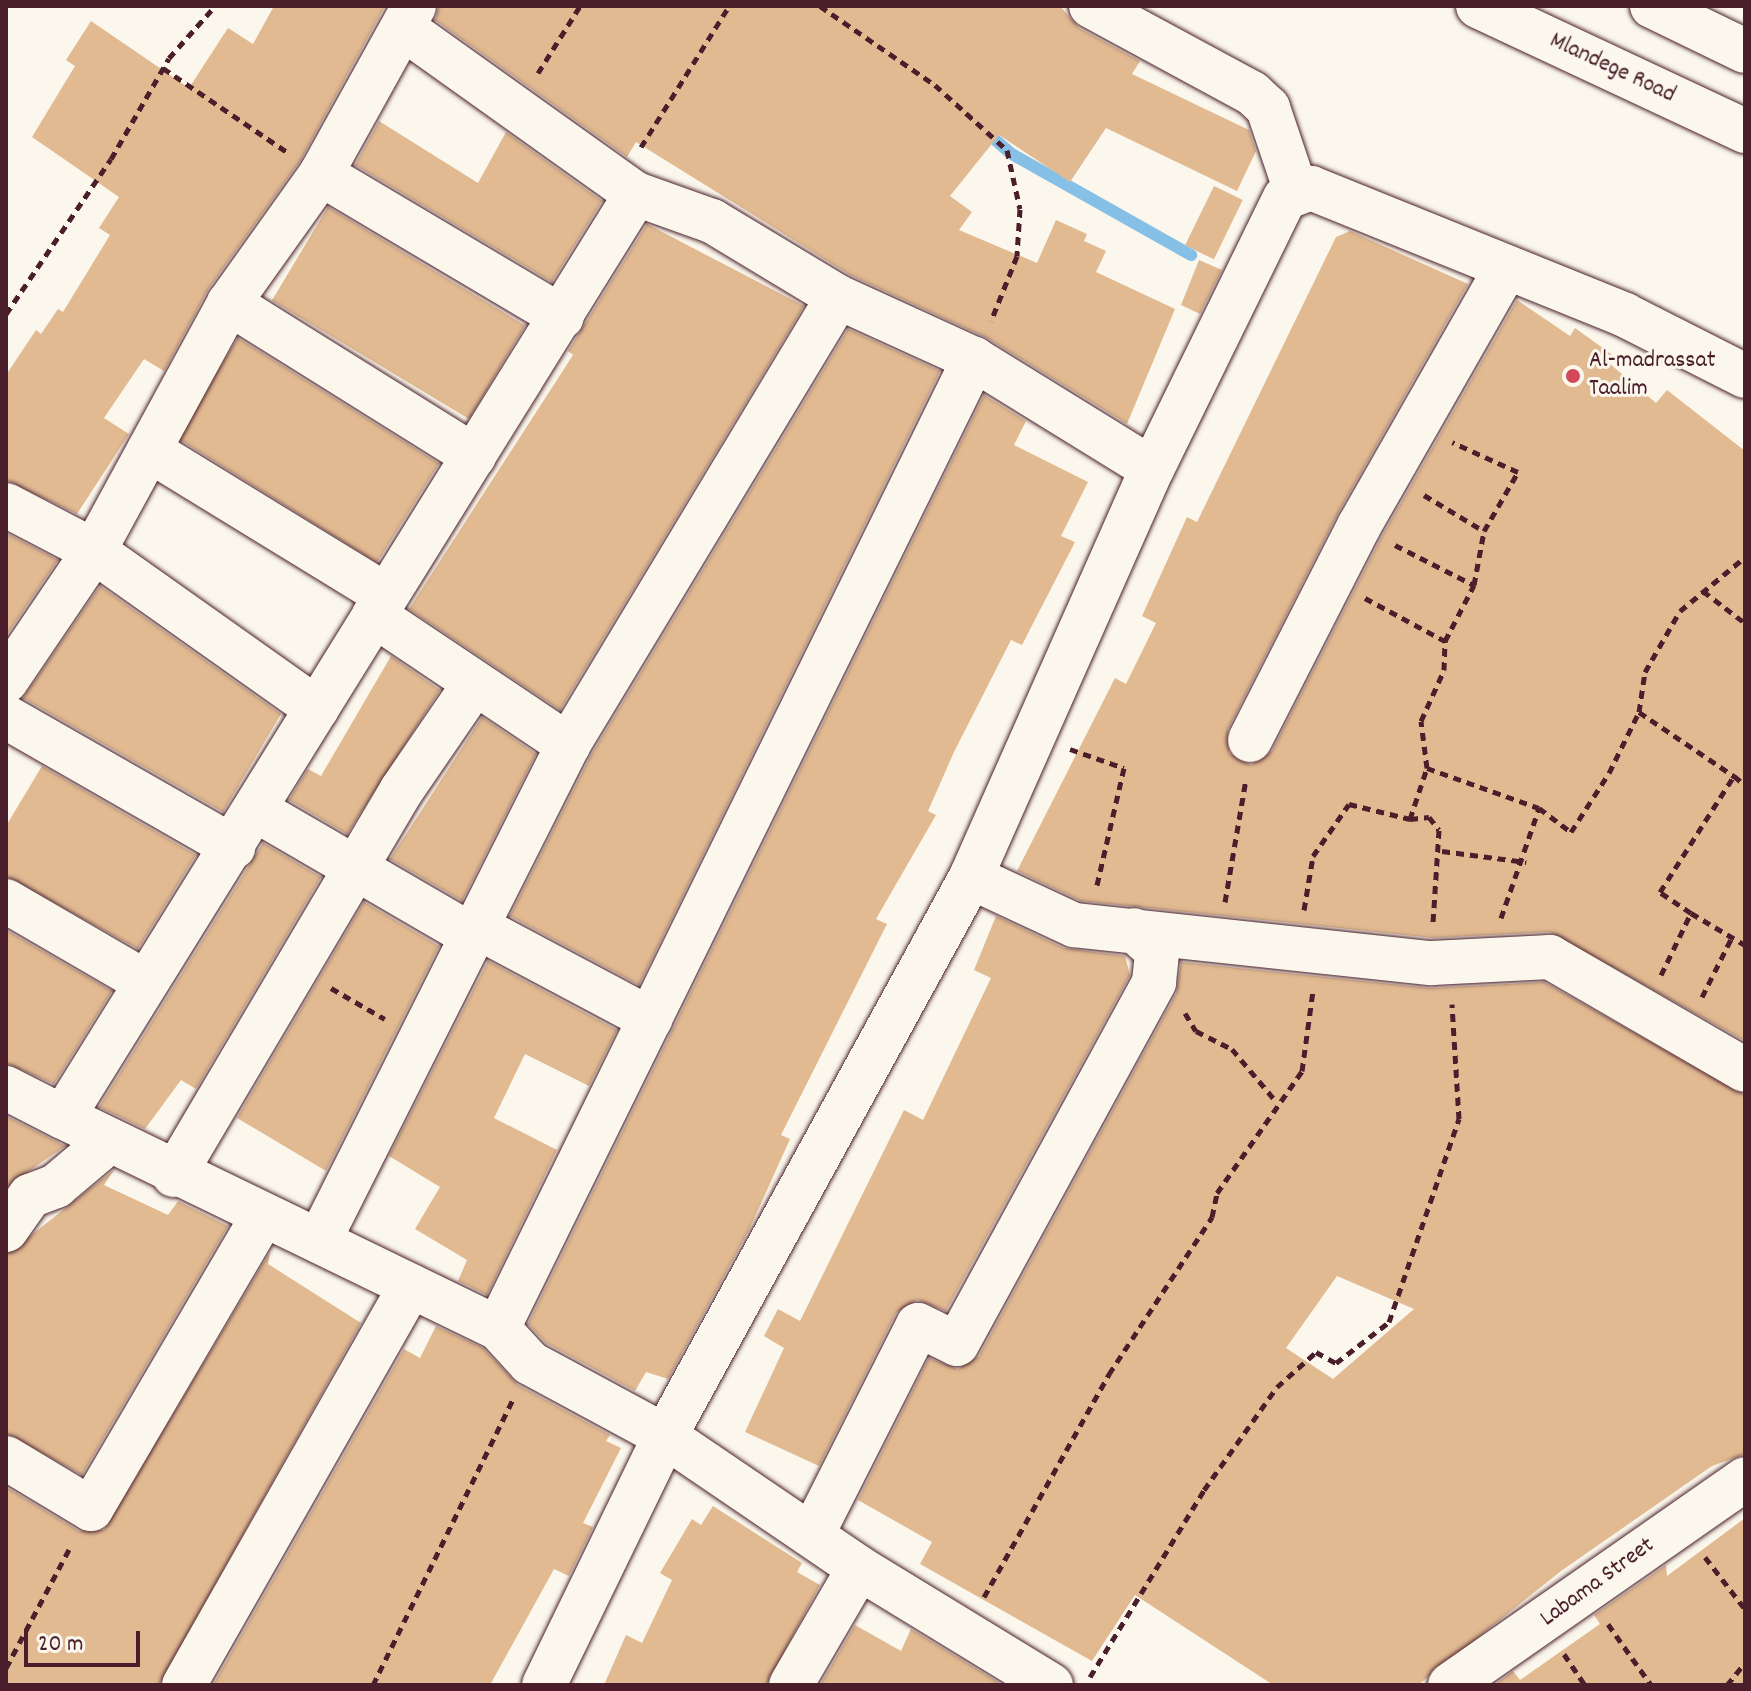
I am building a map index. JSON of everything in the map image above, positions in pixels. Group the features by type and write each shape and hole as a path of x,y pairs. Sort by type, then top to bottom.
{"street":[{"path":"544,1685 665,1436 971,877 1152,469 1241,278 1295,188 1268,108 1252,93 1091,6"},
{"name":"Mlandege Road","path":"1478,6 1532,17 1745,131"},
{"path":"1652,6 1745,51"},
{"path":"6,681 94,551 229,303 321,174 408,17 517,108 628,188 712,221 838,297 974,359 1152,469"},
{"path":"321,174 562,317"},
{"path":"63,1117 562,317 628,188"},
{"path":"1295,188 1625,315 1745,376"},
{"path":"1250,740 1330,579 1506,268"},
{"path":"319,1241 568,745 838,297"},
{"path":"229,303 474,456"},
{"path":"498,1328 974,359"},
{"path":"149,450 380,605 473,686 568,745"},
{"path":"6,505 94,551 317,709"},
{"path":"174,1175 358,869 473,686"},
{"path":"6,717 233,847"},
{"path":"256,810 476,932 650,1019"},
{"path":"971,877 1074,925 1086,923 1220,943 1439,963 1550,957 1745,1070"},
{"path":"6,901 145,982"},
{"path":"813,1533 918,1325 957,1344 1154,982 1157,951 1134,930"},
{"path":"6,1088 174,1175 498,1328 530,1363 665,1436 813,1533 859,1568 1051,1685"},
{"path":"6,1230 30,1196 56,1186 108,1142"},
{"path":"6,1458 91,1509 262,1217"},
{"path":"184,1685 411,1286"},
{"name":"Labama Street","path":"1473,1679 1586,1590 1745,1479"},
{"path":"791,1685 859,1568"}],"path":[{"path":"6,314 163,68 215,6"},
{"path":"517,108 580,6"},
{"path":"628,188 729,6"},
{"path":"820,6 946,94 1007,150 1020,209 1017,256 974,359"},
{"path":"163,68 321,174"},
{"path":"1410,819 1427,768 1421,721 1444,670 1445,641 1474,585 1484,531 1518,472 1415,425"},
{"path":"1387,477 1484,531"},
{"path":"1359,526 1474,585"},
{"path":"1427,768 1539,808 1571,832 1639,712 1645,672 1680,611 1745,557"},
{"path":"1330,579 1445,641"},
{"path":"1703,591 1745,623"},
{"path":"1639,712 1745,785"},
{"path":"1035,736 1124,768 1119,813 1086,923"},
{"path":"1220,943 1238,801 1256,750 1250,740"},
{"path":"1734,776 1660,892 1745,945"},
{"path":"968,1632 1109,1374 1204,1232 1217,1193 1275,1100 1302,1071 1313,856 1349,804 1410,819 1429,817 1442,851"},
{"path":"1508,959 1502,907 1526,862 1539,808"},
{"path":"1442,851 1526,862"},
{"path":"1086,1685 1204,1490 1277,1387 1316,1352 1336,1363 1389,1322 1459,1119 1439,963 1434,862 1442,851"},
{"path":"1643,1010 1691,913"},
{"path":"1683,1033 1732,937"},
{"path":"298,968 421,1039"},
{"path":"1154,982 1174,995 1196,1031 1232,1049 1275,1100"},
{"path":"373,1685 530,1363"},
{"path":"6,1668 91,1509"},
{"path":"1679,1525 1745,1609"},
{"path":"1586,1590 1651,1685"},
{"path":"1727,1685 1745,1663"}],"building":[{"path":"274,6 385,6 300,161 209,288 164,371 144,359 104,418 129,434 77,514 6,480 6,375 36,330 41,334 58,309 63,312 110,235 99,228 119,197 32,137 75,66 66,60 91,21 189,88 228,28 253,44"},
{"path":"439,6 1060,6 1079,28 1140,61 1132,74 1249,130 1256,151 1237,191 1106,128 1070,182 999,135 950,196 972,212 959,230 1037,263 1056,220 1087,234 1084,241 1106,251 1096,272 1175,309 1127,424 987,338 850,275 636,142 627,157 435,20"},
{"path":"379,121 478,183 506,132 602,201 552,282 355,165"},
{"path":"1214,186 1243,200 1214,259 1185,245"},
{"path":"328,207 525,325 469,419 272,300"},
{"path":"647,224 804,306 560,710 409,609 573,355 568,351"},
{"path":"1350,231 1468,284 1337,515 1228,729 1229,753 1251,765 1272,751 1381,538 1517,300 1570,336 1575,328 1614,356 1609,363 1656,403 1667,390 1745,451 1745,1041 1550,932 1433,938 1081,901 1017,871 1115,678 1126,684 1156,623 1142,616 1187,517 1197,522 1336,237"},
{"path":"1199,260 1222,270 1200,314 1181,305"},
{"path":"848,329 940,371 639,985 510,916 590,757"},
{"path":"238,338 439,464 377,563 176,437"},
{"path":"984,395 1026,421 1014,445 1088,482 1061,536 1075,542 1022,645 1011,640 954,752 928,811 936,815 876,919 887,924 781,1135 790,1139 749,1230 668,1379 646,1372 635,1391 546,1343 528,1324"},
{"path":"6,533 58,560 6,636"},
{"path":"100,586 281,714 223,812 23,698"},
{"path":"391,656 440,690 347,834 289,800 308,769 321,776"},
{"path":"482,717 536,754 462,901 390,859"},
{"path":"42,766 196,855 138,949 6,876 6,826"},
{"path":"263,843 321,877 196,1089 181,1080 145,1129 99,1107"},
{"path":"364,902 439,946 326,1171 237,1118"},
{"path":"996,916 1064,948 1125,956 1130,975 946,1311 917,1300 896,1313 819,1466 745,1432 784,1348 764,1336 778,1309 800,1321 904,1110 923,1120 991,978 974,970"},
{"path":"6,930 112,991 54,1084 6,1063"},
{"path":"488,961 617,1030 589,1086 525,1054 494,1118 557,1150 487,1295 458,1281 467,1260 415,1229 440,1187 389,1156"},
{"path":"1181,962 1430,988 1544,982 1745,1095 1745,1454 1712,1466 1561,1571 1418,1685 1273,1685 1135,1595 1092,1661 920,1564 932,1542 858,1500 929,1358 958,1369 979,1356 1176,994","holes":["1337,1276 1414,1309 1333,1379 1286,1348"]},
{"path":"6,1116 65,1146 6,1187"},
{"path":"114,1170 104,1185 168,1215 178,1201 228,1226 82,1475 6,1433 6,1255"},
{"path":"270,1252 268,1264 361,1323 159,1685 6,1685 6,1487 79,1531 104,1530"},
{"path":"436,1326 483,1348 518,1385 610,1435 606,1441 621,1448 583,1523 593,1527 569,1576 554,1569 490,1685 213,1685 404,1349 420,1358"},
{"path":"713,1506 802,1563 797,1572 820,1585 766,1685 604,1685 626,1635 642,1643 672,1580 660,1573 692,1519 701,1525"},
{"path":"1745,1518 1745,1685 1494,1685 1513,1671 1520,1680 1600,1624 1594,1615 1666,1565 1667,1576"},
{"path":"855,1625 901,1651 911,1629 1003,1685 820,1685"}],"waterway":[{"path":"985,131 1010,153 1191,255"}],"place":[{"name":"Al-madrassat Taalim","path":"1573,376"}]}
